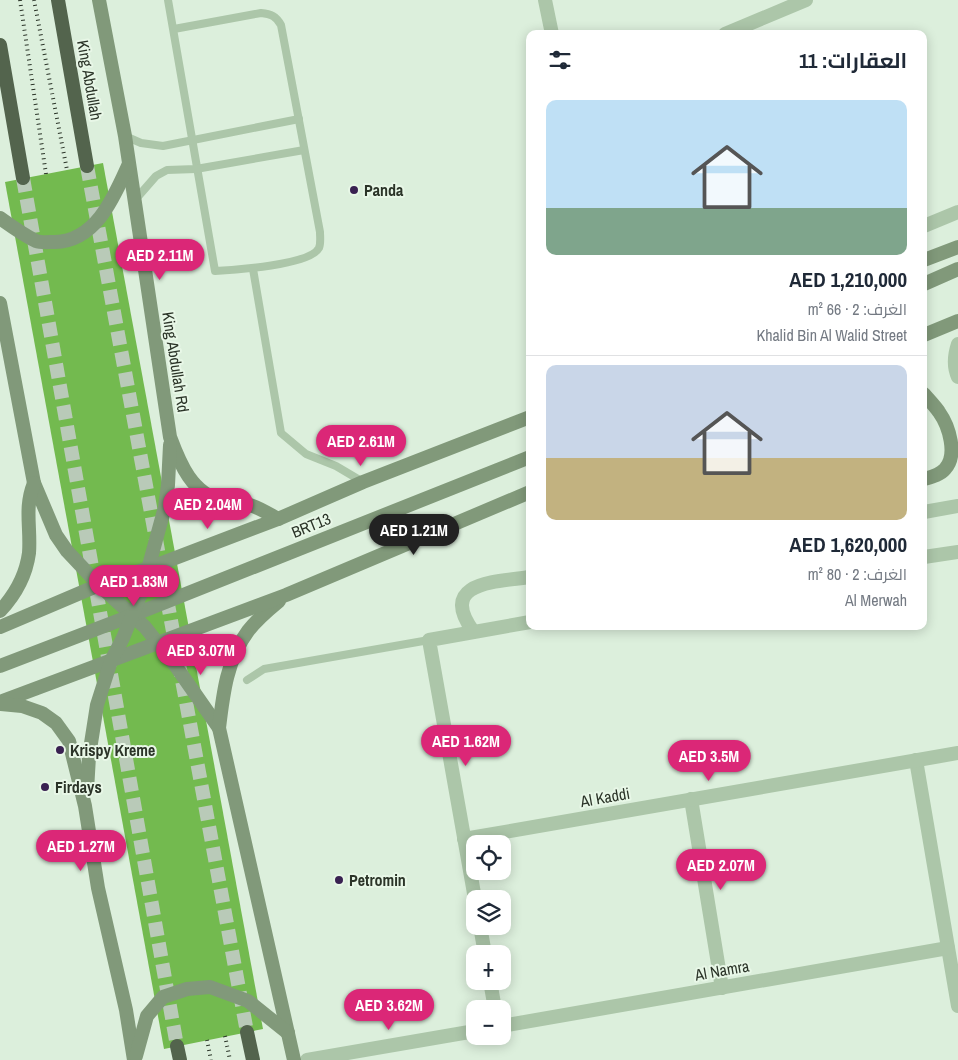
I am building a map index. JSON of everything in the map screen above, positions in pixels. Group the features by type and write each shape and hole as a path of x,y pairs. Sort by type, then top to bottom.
{"highway":[{"name":"King Abdullah","path":"58,0 87,166"},
{"path":"0,45 23,178"},
{"path":"247,1032 253,1060"}],"main road":[{"name":"King Abdullah Rd","path":"99,0 125,136 170,437 180,463 194,483 206,494 221,500 251,505 278,519"},
{"path":"0,218 38,242 72,240 86,232 103,213 116,193 129,165"},
{"path":"927,259 958,247"},
{"path":"927,283 958,269"},
{"path":"0,303 34,483 56,535 99,585 133,615 157,643 186,680 219,728"},
{"path":"927,334 958,321"},
{"path":"927,398 945,423 951,447 950,460 946,469 939,474 927,478"},
{"path":"0,627 99,585 278,519 363,482 526,419"},
{"path":"86,806 89,756 97,705 111,661 133,615 149,568 165,507 170,437"},
{"name":"BRT13","path":"0,666 526,459"},
{"path":"0,611 14,595 25,570 29,553 28,505 34,483"},
{"path":"0,703 286,595 526,494"},
{"path":"286,595 248,631 238,647 229,668 219,728 294,1060"},
{"path":"0,703 22,706 42,713 60,728 69,741 86,806 98,888 126,1010 135,1060"},
{"path":"135,1060 147,1016 163,997 187,989 210,987 248,1001 288,1033"}],"street":[{"path":"545,0 551,30"},
{"path":"735,30 806,0"},
{"path":"927,225 958,212"},
{"path":"958,344 954,357 955,370 958,377"},
{"path":"927,511 958,506"},
{"path":"927,557 958,552"},
{"path":"472,631 462,611 463,600 468,591 482,585 526,578"},
{"path":"473,890 429,640 526,623"},
{"name":"Al Kaddi","path":"464,839 958,753"},
{"path":"916,760 958,1006"},
{"path":"690,799 722,988"},
{"name":"Al Namra","path":"511,1024 948,948"},
{"path":"307,1060 466,1033"}],"lane":[{"path":"168,0 215,272 253,269 307,258 318,249 320,232 281,25 275,16 260,13 174,29"},
{"path":"125,136 141,143 163,146 299,120"},
{"path":"134,202 153,179 162,172 196,169 304,150"},
{"path":"253,269 282,433 306,454 336,466 363,482"},
{"path":"247,680 264,669 429,640"}],"building":[{"path":"103,163 263,1029 164,1049 5,182"}],"tunnel":[{"path":"87,166 247,1032"},
{"path":"23,178 177,1046"}],"railway":[{"path":"20,0 46,174"},
{"path":"34,0 67,170"},
{"path":"225,1036 230,1060"},
{"path":"207,1040 211,1060"}],"place":[{"name":"Panda","path":"354,190"},
{"name":"Krispy Kreme","path":"60,750"},
{"name":"Firdays","path":"45,787"},
{"name":"Petromin","path":"339,880"}]}
